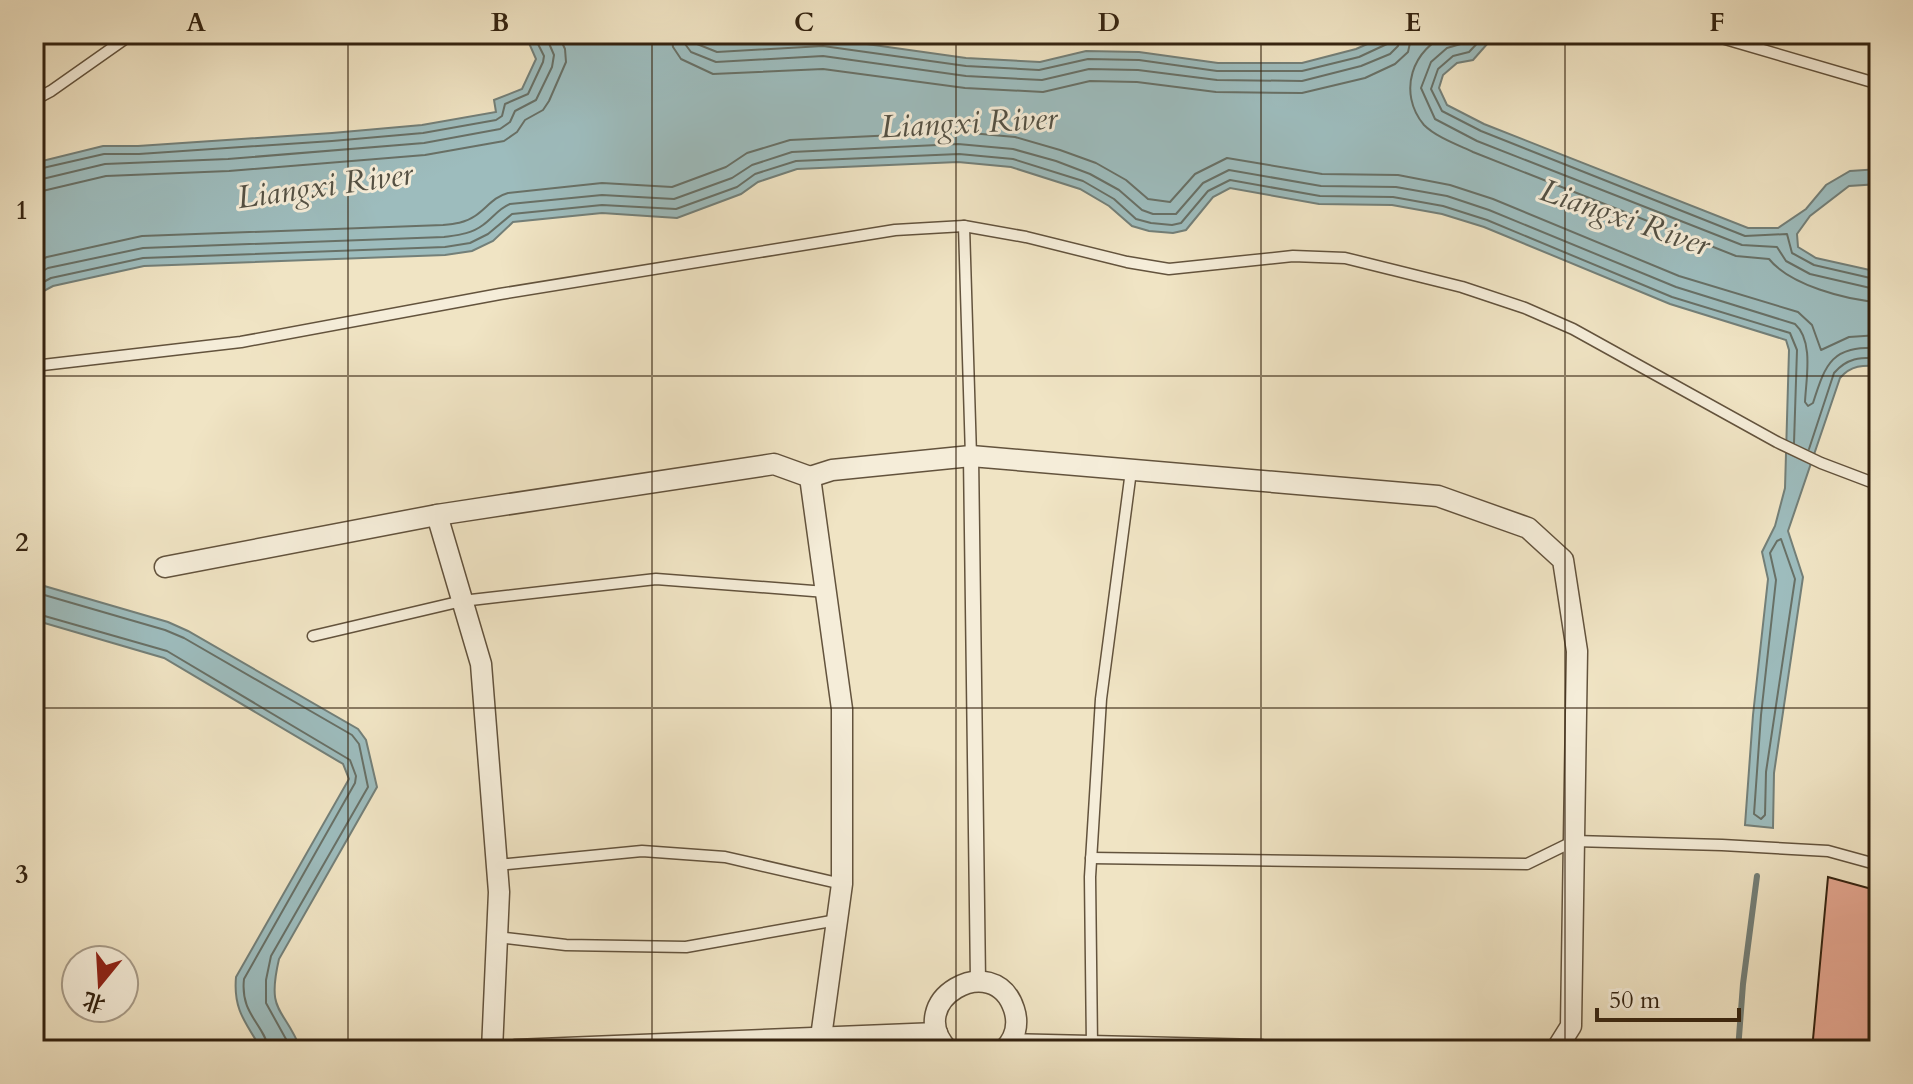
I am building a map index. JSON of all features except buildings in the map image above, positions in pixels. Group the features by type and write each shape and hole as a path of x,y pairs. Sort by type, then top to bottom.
{"street":[{"path":"971,456 978,981"},
{"path":"165,567 437,515 774,464 810,477 832,470 971,456 1438,496 1528,528 1563,560 1577,651 1571,1026 1556,1050"},
{"path":"810,477 842,709 842,884 821,1037"},
{"path":"437,515 481,664 497,865 492,1050"},
{"path":"515,1050 821,1037 942,1042 938,1008 944,997 964,983 978,981 992,984 1004,992 1012,1003 1016,1031 1007,1047"},
{"path":"1007,1047 1261,1050"}],"lane":[{"path":"34,100 132,34"},
{"path":"1708,34 1879,84"},
{"path":"964,226 971,456"},
{"path":"40,365 241,342 500,294 895,230 964,226 1169,269 1293,256 1345,258 1462,287 1525,308 1573,329 1777,442 1879,485"},
{"path":"1092,1046 1091,858 1101,699 1131,471"},
{"path":"313,636 462,601 656,579 826,592"},
{"path":"1091,858 1527,864 1574,841 1828,851 1879,865"},
{"path":"497,865 642,851 725,857 842,884"},
{"path":"497,937 566,945 686,947 837,920"}],"water":[{"name":"Liangxi River","path":"525,34 693,34 717,44 824,38 966,58 1040,62 1086,51 1139,52 1218,63 1302,63 1356,49 1390,34 1496,34 1473,60 1457,63 1443,75 1439,88 1447,105 1484,124 1748,228 1778,228 1806,209 1826,185 1850,171 1879,169 1879,184 1849,186 1810,216 1797,234 1798,247 1816,258 1879,272 1879,366 1848,370 1840,378 1788,531 1803,577 1774,773 1773,828 1745,825 1768,579 1762,552 1775,526 1785,488 1789,350 1786,340 1670,304 1484,227 1442,214 1392,205 1319,204 1230,188 1213,197 1186,230 1173,233 1132,226 1109,206 1080,189 1011,167 958,162 797,169 758,182 741,194 677,218 602,213 513,222 493,241 472,251 445,255 144,266 53,286 38,294 34,302 34,163 103,146 332,133 422,125 496,112 494,100 522,89 536,59"},
{"path":"34,583 168,622 188,631 358,729 366,740 377,787 279,959 276,1001 301,1050 262,1050 239,1007 236,977 349,779 343,764 164,658 34,620"}],"waterway":[{"path":"1738,1050 1757,876"}]}
